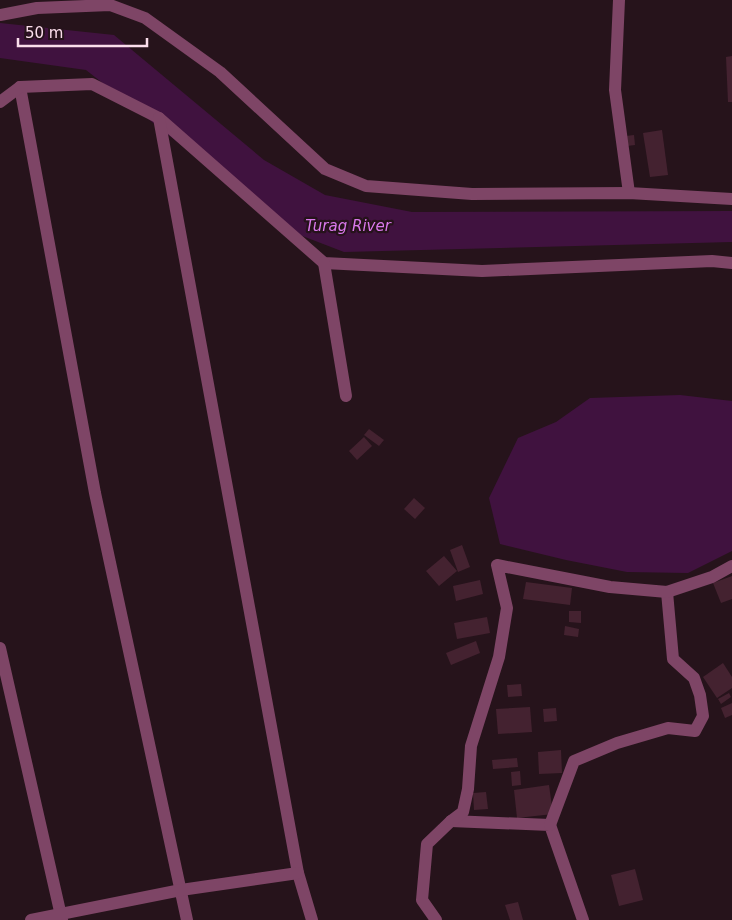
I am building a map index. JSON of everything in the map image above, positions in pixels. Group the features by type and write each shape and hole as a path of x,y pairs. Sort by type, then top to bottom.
{"street":[{"path":"619,0 615,90 629,193"},
{"path":"0,15 37,8 110,5 146,18 220,72 325,169 366,186 472,194 629,193 732,199"},
{"path":"0,102 20,87 92,84 159,118 324,263 482,271 712,261 732,262"},
{"path":"20,87 95,493 187,920"},
{"path":"159,118 298,873 312,920"},
{"path":"324,263 346,396"},
{"path":"436,920 422,900 427,844 462,812 468,789 471,746 499,657 507,608 497,565 610,587 667,592 712,577 732,566"},
{"path":"583,920 550,825 574,761 617,743 668,728 695,731 703,716 700,695 694,678 673,659 667,592"},
{"path":"0,648 61,917"},
{"path":"451,821 550,825"},
{"path":"32,920 61,917 181,890 298,873"}],"water":[{"name":"Turag River","path":"0,23 114,35 264,160 325,195 412,212 732,211 732,242 344,252 292,232 86,70 0,58"},
{"path":"680,395 732,401 732,551 688,573 627,572 500,544 489,498 518,438 556,422 590,398"}],"building":[{"path":"732,56 732,102 728,102 726,57"},
{"path":"662,130 668,175 650,177 643,133"},
{"path":"634,135 635,145 627,146 626,136"},
{"path":"369,429 384,440 379,446 364,435"},
{"path":"364,437 372,446 357,460 349,451"},
{"path":"414,498 425,508 415,519 404,509"},
{"path":"462,545 470,567 458,572 450,550"},
{"path":"444,556 457,571 439,586 426,571"},
{"path":"732,576 732,599 721,603 713,583"},
{"path":"480,580 483,594 456,601 453,586"},
{"path":"526,582 572,588 570,605 523,599"},
{"path":"569,611 581,611 581,623 569,622"},
{"path":"487,617 490,633 457,639 454,623"},
{"path":"565,626 579,629 578,637 564,635"},
{"path":"476,641 480,653 451,665 446,653"},
{"path":"723,663 732,677 732,688 717,698 703,677"},
{"path":"521,684 522,696 508,697 507,685"},
{"path":"729,693 731,697 721,704 718,699"},
{"path":"732,703 732,715 725,718 721,708"},
{"path":"530,707 532,732 498,734 496,709"},
{"path":"556,708 557,721 544,722 543,709"},
{"path":"561,750 562,773 539,774 538,752"},
{"path":"517,758 518,767 493,769 492,760"},
{"path":"520,771 521,785 512,786 511,772"},
{"path":"549,785 553,814 517,818 514,790"},
{"path":"486,792 488,809 474,810 473,793"},
{"path":"635,869 643,900 619,906 611,875"},
{"path":"518,902 523,920 510,920 505,905"}]}
